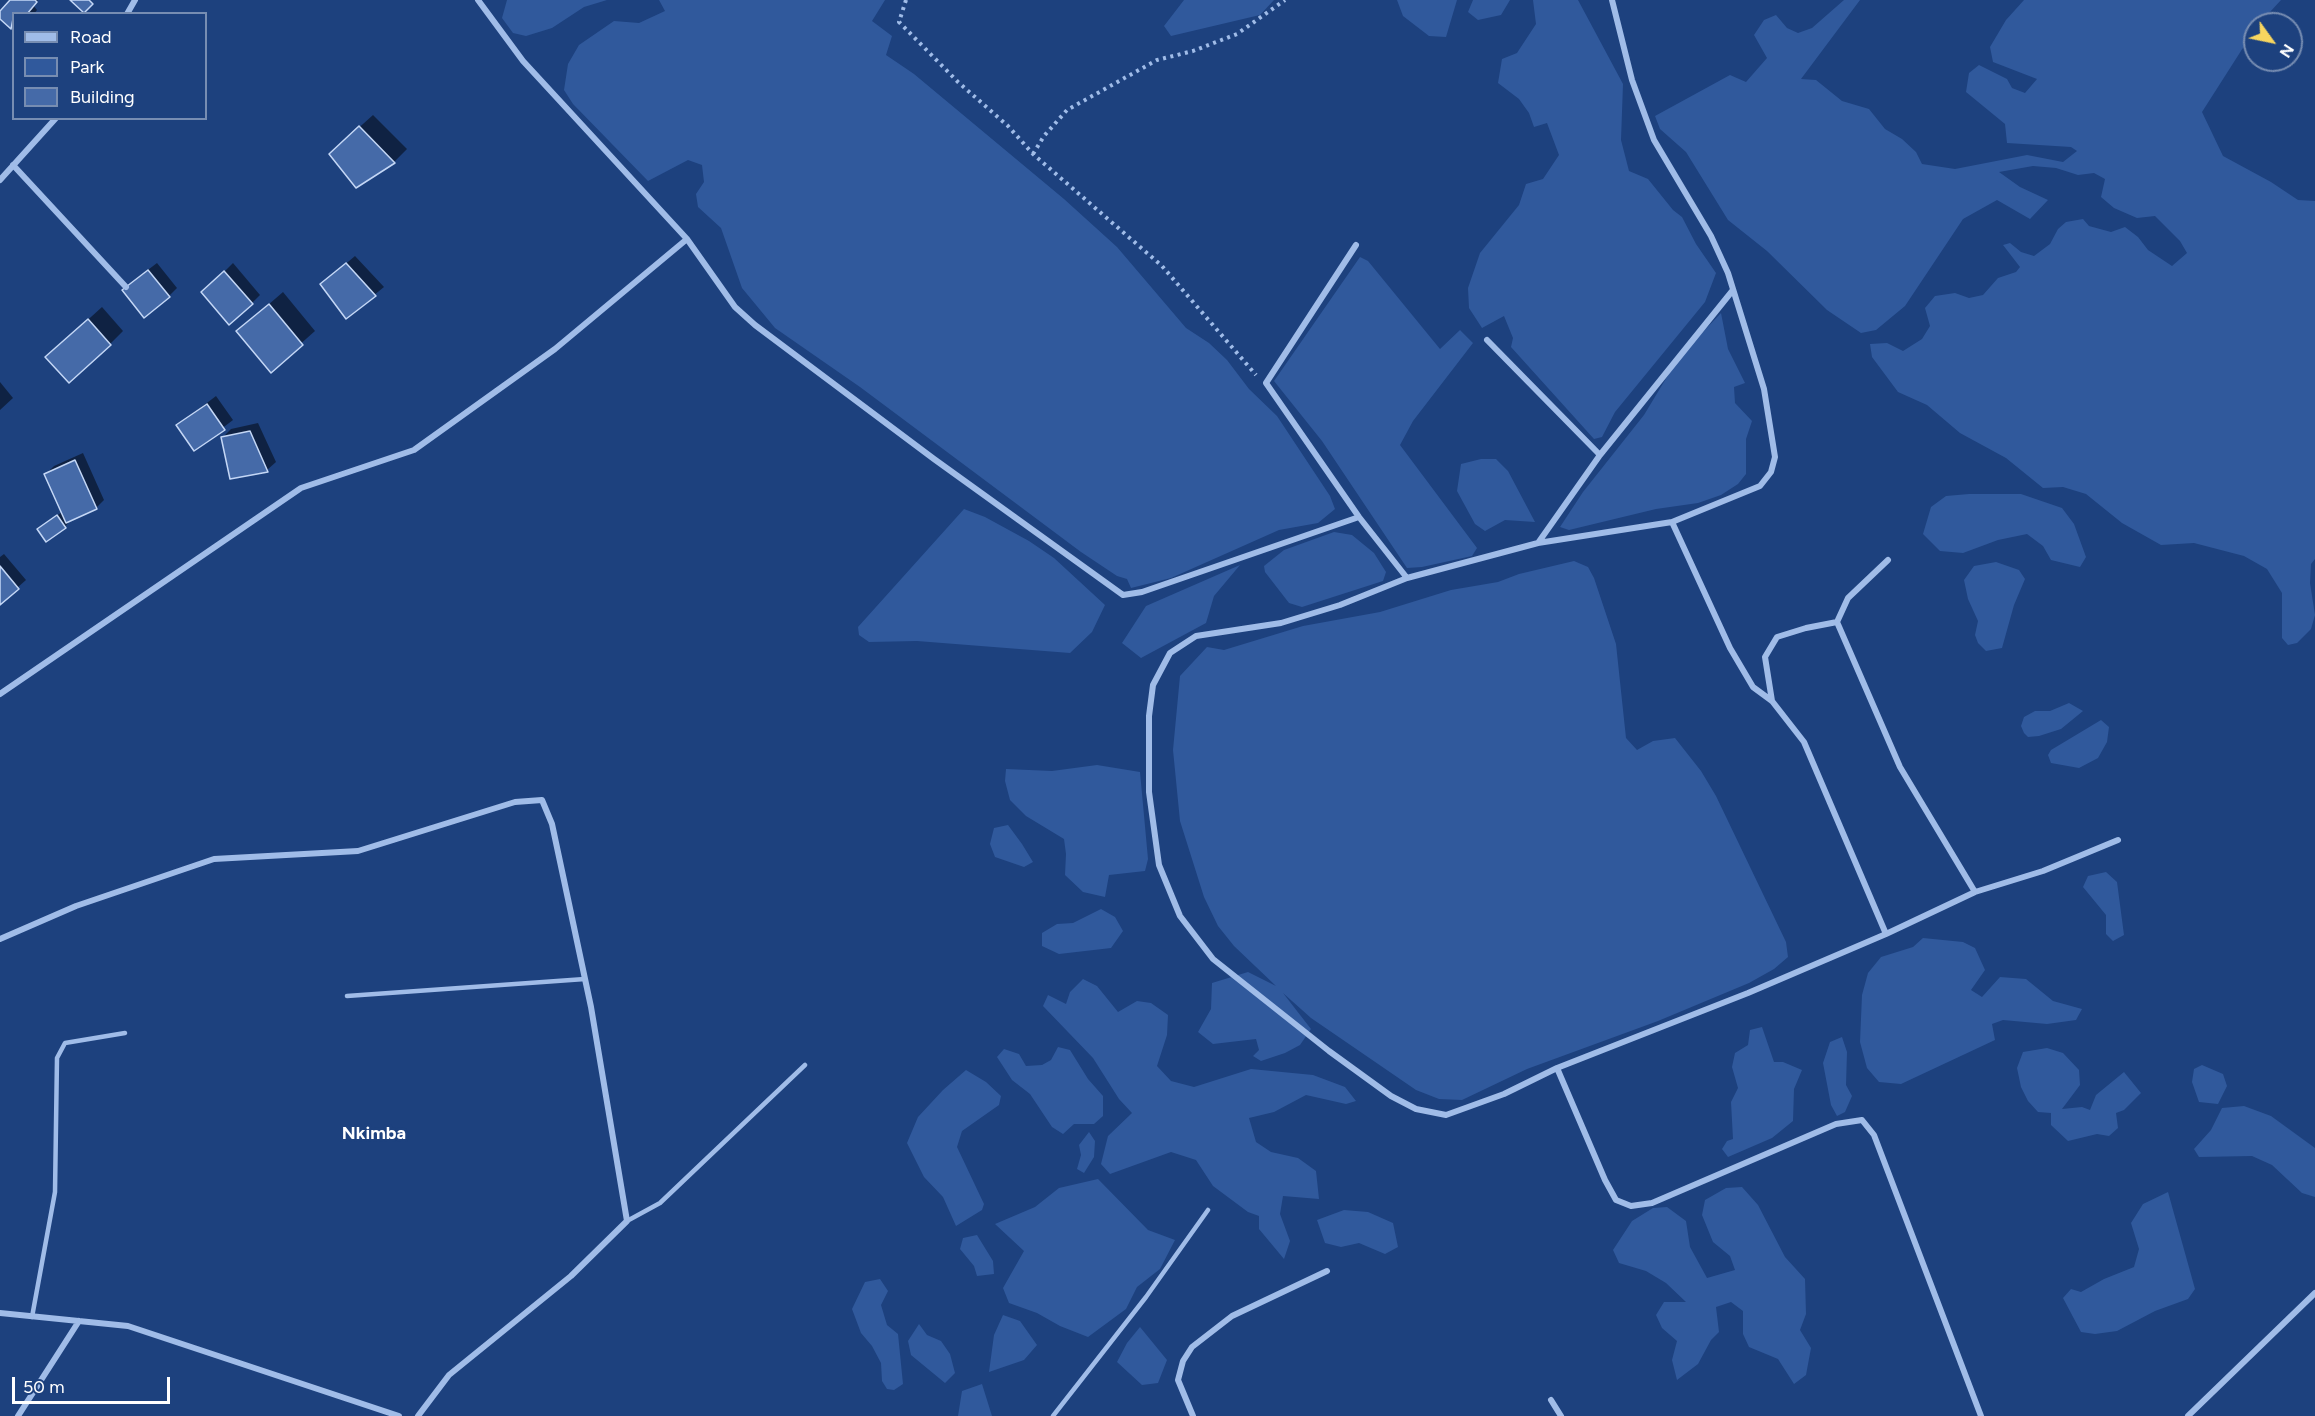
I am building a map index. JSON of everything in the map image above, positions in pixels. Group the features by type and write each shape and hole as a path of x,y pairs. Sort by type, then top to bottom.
{"street":[{"path":"478,0 523,61 687,238 723,292 755,325 1123,595 1142,592 1359,517"},
{"path":"1612,0 1632,80 1654,140 1711,236 1733,290 1764,389 1775,457 1772,472 1760,486 1672,522 1538,543 1407,578 1340,605 1281,623 1196,636 1170,653 1153,686 1149,716 1149,792 1159,865 1180,916 1214,959 1262,999 1391,1096 1416,1109 1446,1115 1504,1094 1557,1068 1748,993 1886,934 1975,892 2043,871 2118,840"},
{"path":"0,180 54,120"},
{"path":"13,165 126,287"},
{"path":"0,694 301,488 414,450 555,350 687,238"},
{"path":"1356,245 1266,383 1359,517 1407,578"},
{"path":"1538,543 1600,455 1733,290"},
{"path":"1487,340 1600,455"},
{"path":"1672,522 1730,648 1752,687 1772,701 1804,742 1886,934"},
{"path":"1888,560 1848,598 1837,622 1900,767 1975,892"},
{"path":"1772,701 1765,657 1777,637 1837,622"},
{"path":"0,939 76,906 214,859 358,851 515,802 542,800 552,824 585,979 627,1221 571,1276 449,1375 418,1416"},
{"path":"1557,1068 1605,1180 1617,1200 1631,1206 1652,1203 1836,1124 1862,1120 1874,1135 1982,1416"},
{"path":"1193,1416 1178,1380 1183,1360 1192,1347 1232,1316 1327,1271"},
{"path":"2188,1416 2315,1293"},
{"path":"0,1313 128,1326 399,1416"},
{"path":"18,1416 79,1321"},
{"path":"1551,1400 1561,1416"}],"lane":[{"path":"347,996 585,979"},
{"path":"32,1317 55,1192 57,1058 65,1043 125,1033"},
{"path":"627,1221 660,1203 805,1065"},
{"path":"1053,1416 1146,1297 1208,1210"}],"path":[{"path":"906,0 899,22 958,82 1008,126 1033,153 1162,266 1248,368 1266,383"},
{"path":"1033,153 1044,136 1067,110 1157,60 1192,51 1237,34 1285,0"}],"green space":[{"path":"507,0 607,0 584,7 552,28 526,36 513,33 502,18"},
{"path":"659,0 885,0 872,21 892,36 886,55 914,74 1064,199 1117,247 1186,328 1209,343 1227,360 1249,389 1277,416 1330,496 1335,509 1318,523 1279,530 1171,578 1131,588 1127,579 1117,576 1081,552 860,387 775,328 742,288 721,228 698,207 696,194 704,182 702,165 688,160 648,181 573,104 564,90 568,64 579,45 614,21 639,23 665,11"},
{"path":"1184,0 1274,0 1260,15 1171,36 1164,26"},
{"path":"1397,0 1457,0 1446,37 1429,36 1403,16"},
{"path":"1473,0 1510,0 1501,15 1478,20 1468,12"},
{"path":"1533,0 1578,0 1623,84 1621,140 1629,171 1648,179 1673,210 1682,217 1696,244 1716,273 1705,302 1615,412 1602,437 1594,439 1511,347 1513,338 1504,316 1482,328 1469,308 1468,288 1480,253 1519,205 1526,184 1543,179 1559,155 1547,123 1534,127 1529,113 1519,99 1498,83 1502,59 1517,53 1536,24"},
{"path":"1844,0 1860,0 1801,79 1816,80 1842,101 1869,109 1885,129 1902,139 1916,152 1922,164 1955,169 2027,155 2063,162 2077,151 2071,147 2007,143 2005,124 1966,92 1969,73 1979,65 2007,79 2012,88 2025,93 2037,79 1993,62 1990,47 2006,20 2024,0 2281,0 2270,12 2243,12 2243,48 2202,112 2223,156 2271,182 2298,200 2315,201 2315,559 2311,564 2310,583 2315,615 2311,629 2297,643 2288,645 2282,638 2282,593 2267,569 2244,556 2194,543 2161,545 2122,523 2086,494 2063,487 2043,488 2006,458 1960,433 1927,405 1898,392 1872,357 1870,344 1887,343 1903,351 1922,339 1930,326 1925,308 1935,296 1955,293 1969,298 1983,295 1998,278 2016,272 2020,267 2003,245 2010,243 2021,252 2034,256 2050,244 2058,229 2066,222 2083,219 2089,226 2111,232 2125,227 2138,237 2148,250 2172,266 2187,253 2180,241 2155,216 2137,218 2114,208 2101,197 2105,179 2094,173 2078,175 2056,168 2033,166 1999,172 2020,187 2048,200 2030,219 1997,200 1963,219 1905,306 1876,330 1861,333 1827,310 1767,251 1728,220 1686,152 1660,129 1655,116 1730,75 1746,82 1767,58 1754,35 1764,20 1776,15 1787,28 1798,33 1812,28"},
{"path":"1360,257 1368,261 1440,349 1460,330 1473,343 1413,421 1400,445 1477,548 1472,556 1407,568 1322,441 1274,381"},
{"path":"1721,313 1728,349 1745,383 1734,387 1735,403 1752,421 1746,439 1746,474 1738,484 1721,495 1698,503 1656,509 1569,530 1560,527 1583,492 1644,415 1679,357"},
{"path":"1481,459 1496,459 1508,471 1535,522 1505,520 1485,531 1475,524 1457,491 1461,464"},
{"path":"2021,494 2062,508 2074,524 2086,557 2080,567 2051,560 2043,546 2027,534 1998,540 1963,553 1940,551 1923,534 1931,507 1946,496"},
{"path":"964,509 985,517 1029,541 1054,558 1105,605 1092,632 1070,653 917,641 869,642 859,635 858,627"},
{"path":"1334,532 1352,535 1374,553 1386,572 1383,581 1302,607 1289,603 1265,572 1264,566 1284,550"},
{"path":"1574,561 1588,567 1594,578 1616,644 1626,738 1637,750 1653,741 1675,738 1701,771 1716,796 1786,942 1788,957 1774,969 1749,983 1658,1021 1527,1069 1462,1100 1439,1099 1416,1090 1311,1018 1283,993 1311,1029 1300,1045 1261,1061 1253,1056 1259,1050 1256,1039 1213,1044 1198,1032 1211,1009 1212,983 1248,972 1276,986 1234,946 1218,926 1204,897 1180,821 1173,750 1180,676 1207,647 1224,650 1303,626 1380,612 1451,590 1498,582 1519,574"},
{"path":"1996,562 2019,570 2025,579 2014,605 2002,648 1986,651 1978,643 1975,635 1978,621 1968,599 1964,580 1974,566"},
{"path":"1240,565 1214,596 1206,623 1141,658 1122,643 1146,606"},
{"path":"2069,703 2083,711 2061,729 2039,736 2028,737 2024,733 2021,726 2024,717 2035,711 2050,711"},
{"path":"2101,720 2109,727 2107,742 2098,758 2079,768 2051,763 2048,755 2051,750"},
{"path":"1097,765 1140,772 1148,859 1145,871 1109,875 1105,897 1083,892 1065,875 1064,839 1026,816 1010,800 1005,781 1006,769 1052,771"},
{"path":"1008,825 1033,862 1024,867 995,857 990,844 994,828"},
{"path":"2106,872 2117,882 2124,935 2113,941 2106,934 2106,915 2083,887 2088,876"},
{"path":"1101,909 1115,917 1123,931 1111,948 1059,954 1042,946 1042,933 1057,924 1073,923"},
{"path":"1923,938 1963,942 1975,948 1985,970 1971,990 1982,997 2000,977 2026,979 2053,1001 2082,1009 2076,1020 2047,1024 2003,1020 1992,1024 1995,1040 1901,1084 1879,1082 1867,1068 1860,1042 1862,995 1868,973 1881,957 1913,947"},
{"path":"1083,979 1097,986 1118,1012 1137,1001 1151,1003 1168,1015 1167,1035 1157,1066 1171,1081 1194,1087 1251,1069 1313,1075 1345,1087 1356,1101 1346,1104 1306,1095 1274,1112 1249,1118 1256,1142 1271,1152 1298,1158 1316,1171 1319,1199 1283,1196 1280,1214 1290,1241 1284,1259 1259,1229 1259,1216 1248,1212 1213,1186 1196,1160 1171,1152 1110,1174 1101,1164 1108,1136 1132,1113 1119,1099 1093,1058 1043,1006 1048,995 1066,1004 1070,992"},
{"path":"1762,1027 1774,1062 1783,1062 1802,1070 1794,1089 1793,1121 1772,1138 1728,1157 1722,1149 1727,1141 1733,1139 1731,1102 1738,1088 1732,1067 1735,1053 1748,1045 1750,1030"},
{"path":"1842,1037 1847,1052 1846,1085 1852,1096 1845,1112 1837,1116 1831,1105 1823,1063 1830,1042"},
{"path":"1058,1047 1070,1050 1088,1079 1103,1096 1103,1116 1094,1124 1074,1124 1063,1134 1052,1127 1030,1094 1012,1080 997,1057 1004,1049 1019,1054 1026,1066 1042,1065 1051,1060"},
{"path":"2047,1048 2063,1053 2079,1070 2080,1085 2062,1109 2082,1107 2090,1110 2096,1095 2124,1072 2141,1093 2124,1110 2116,1113 2118,1128 2109,1136 2097,1134 2068,1141 2051,1125 2051,1113 2038,1112 2028,1101 2021,1087 2017,1068 2023,1052"},
{"path":"2202,1065 2223,1074 2227,1086 2218,1104 2199,1102 2192,1082 2194,1069"},
{"path":"966,1070 986,1082 1001,1096 999,1105 962,1131 957,1147 984,1204 982,1210 956,1226 943,1197 924,1177 907,1143 918,1117 943,1090"},
{"path":"2244,1106 2271,1116 2315,1148 2315,1197 2302,1193 2272,1165 2252,1156 2199,1157 2194,1149 2211,1130 2222,1108"},
{"path":"1089,1132 1095,1141 1094,1157 1084,1173 1077,1169 1081,1155 1079,1145"},
{"path":"1098,1179 1148,1230 1175,1240 1160,1269 1137,1287 1126,1309 1088,1337 1060,1326 1037,1313 1009,1303 1003,1288 1024,1251 995,1224 1035,1207 1059,1188"},
{"path":"1742,1187 1758,1205 1785,1257 1805,1279 1806,1314 1800,1330 1811,1348 1806,1375 1794,1384 1778,1359 1749,1347 1743,1334 1743,1311 1731,1302 1716,1307 1719,1332 1711,1340 1698,1364 1677,1380 1672,1360 1677,1341 1662,1328 1656,1315 1664,1302 1686,1302 1666,1283 1646,1271 1619,1263 1613,1250 1632,1221 1653,1208 1667,1207 1686,1221 1690,1247 1707,1278 1735,1270 1730,1256 1713,1242 1702,1215 1705,1200 1726,1188"},
{"path":"2168,1192 2195,1289 2188,1299 2155,1311 2117,1331 2095,1334 2081,1332 2063,1298 2071,1289 2081,1292 2104,1279 2134,1267 2139,1249 2131,1223 2143,1204"},
{"path":"1344,1210 1368,1212 1393,1223 1398,1247 1385,1254 1359,1243 1341,1247 1325,1243 1317,1220"},
{"path":"977,1235 993,1261 994,1274 977,1276 974,1266 960,1249 963,1238"},
{"path":"880,1279 888,1291 881,1305 887,1325 898,1334 903,1384 894,1390 887,1389 882,1381 881,1363 872,1346 861,1333 852,1309 865,1282"},
{"path":"1003,1315 1020,1321 1037,1345 1024,1360 989,1372 994,1335"},
{"path":"919,1324 927,1335 941,1341 950,1354 955,1373 945,1383 911,1355 908,1341"},
{"path":"1140,1327 1167,1360 1158,1383 1142,1385 1117,1362 1127,1343"},
{"path":"982,1384 992,1416 958,1416 962,1391"}],"building":[{"path":"10,0 35,0 37,2 29,12 12,12 11,29 0,19 0,11"},
{"path":"70,0 89,0 93,4 83,12"},
{"path":"359,126 395,163 356,188 329,154"},
{"path":"346,263 376,296 346,319 320,284"},
{"path":"148,270 170,297 144,318 122,290"},
{"path":"224,271 253,304 229,325 201,292"},
{"path":"269,304 303,345 271,373 236,331"},
{"path":"88,319 111,345 69,383 45,357"},
{"path":"207,404 225,430 194,451 176,425"},
{"path":"250,431 268,472 230,479 221,437"},
{"path":"75,460 97,509 66,523 44,474"},
{"path":"57,515 66,528 46,542 37,529"},
{"path":"0,566 19,589 0,605"}],"district":[{"name":"Nkimba","path":"374,1134"}]}
